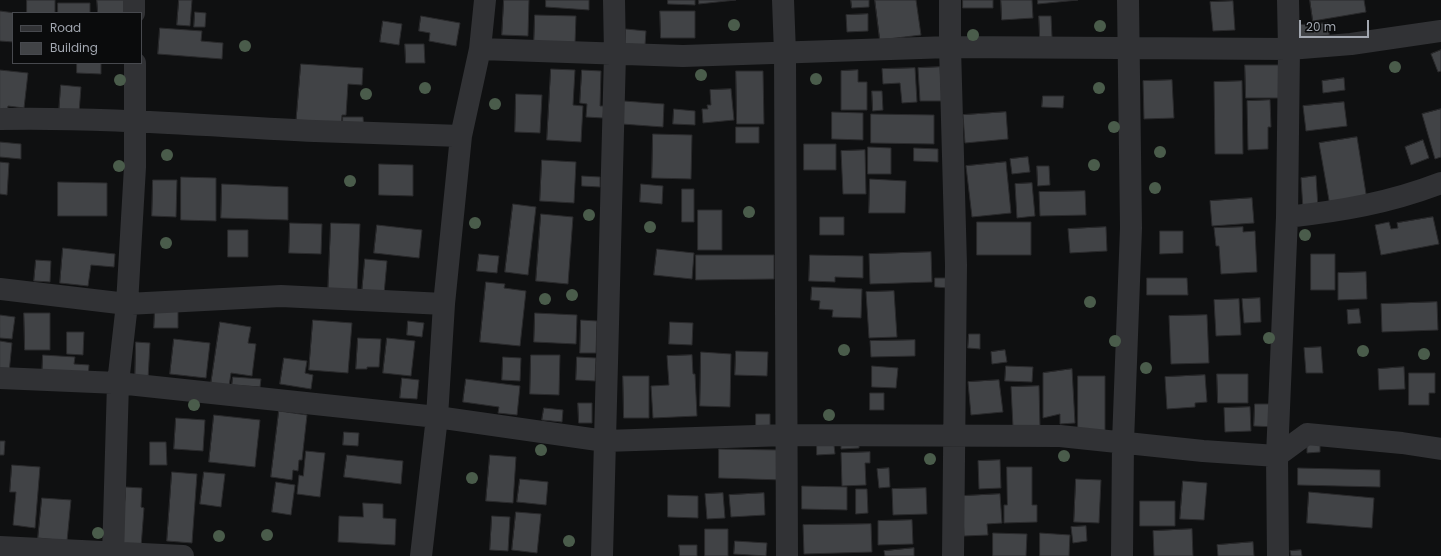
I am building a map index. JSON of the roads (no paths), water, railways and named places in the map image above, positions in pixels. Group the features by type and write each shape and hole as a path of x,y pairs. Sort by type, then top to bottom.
{"street":[{"path":"134,0 134,12"},
{"path":"421,556 437,417 444,304 460,136 480,49 485,0"},
{"path":"602,556 615,54 614,0"},
{"path":"783,0 785,53 787,556"},
{"path":"950,0 956,265 953,556"},
{"path":"1122,556 1123,442 1131,228 1128,0"},
{"path":"1278,556 1277,456 1287,217 1289,49 1288,0"},
{"path":"480,49 683,56 950,47 1289,49 1351,44 1441,31"},
{"path":"113,554 118,383 127,304 135,167 135,64"},
{"path":"0,119 49,118 182,123 315,131 460,136"},
{"path":"1287,217 1340,211 1422,191 1441,183"},
{"path":"0,289 127,304 281,296 444,304"},
{"path":"0,378 118,383 437,417 605,442 786,435 1060,436 1277,456 1307,434 1402,443 1441,450"},
{"path":"0,547 113,554 182,556"}]}
